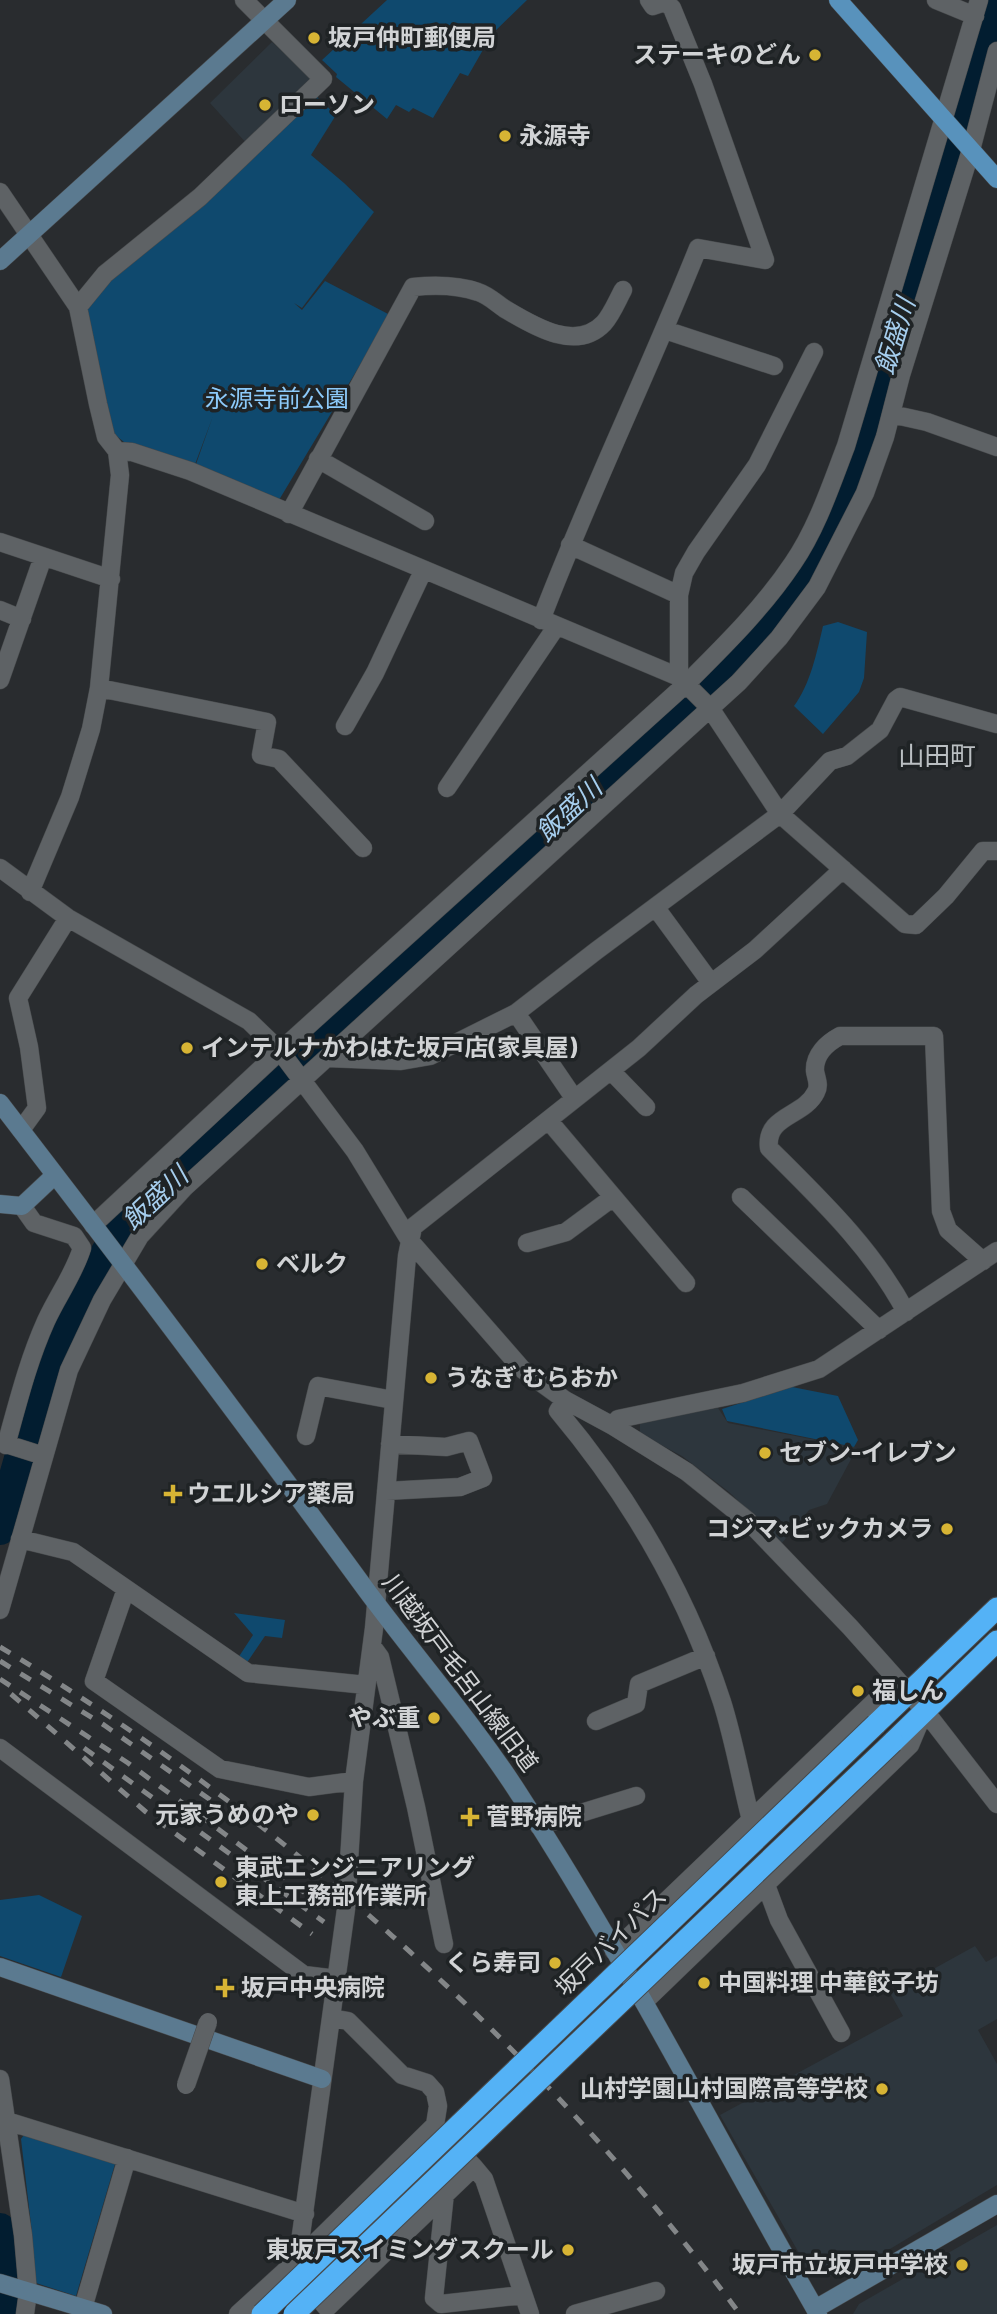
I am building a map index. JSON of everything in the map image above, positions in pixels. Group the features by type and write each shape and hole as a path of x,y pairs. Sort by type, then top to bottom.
{"highway":[{"name":"坂戸バイパス","path":"262,2314 997,1608"},
{"name":"坂戸バイパス","path":"295,2314 997,1642"}],"main road":[{"path":"838,0 997,179"}],"street":[{"path":"78,307 105,274 200,197 323,79 263,22 244,0"},
{"path":"0,261 287,0"},
{"path":"447,788 549,623 570,545 665,330 698,248 765,260 708,97 672,8 664,2 653,6 649,0"},
{"path":"96,1229 281,1052 747,621 794,562 825,501 863,392 942,117 977,8 936,0"},
{"path":"0,1610 69,1370 102,1300 141,1236 166,1207 301,1080 739,682 779,638 817,587 865,493 996,63"},
{"path":"0,192 78,307 106,437 117,451 120,475 99,688 91,729 70,797 30,892"},
{"path":"289,514 413,287 432,285 477,291 545,330 563,336 574,336 601,326 623,290"},
{"path":"665,330 774,366"},
{"path":"682,680 679,595 684,573 757,465 814,352"},
{"path":"891,414 927,422 997,447"},
{"path":"117,451 190,471 682,680 710,708 780,814 905,924 916,925 946,896 983,851 997,851"},
{"path":"318,459 425,521"},
{"path":"0,542 111,579"},
{"path":"570,545 679,595"},
{"path":"0,680 43,557"},
{"path":"345,726 375,673 424,570"},
{"path":"0,610 22,619"},
{"path":"99,688 267,722 261,755 279,759 363,848"},
{"path":"327,1058 401,1061 430,1056 444,1052 516,1013 780,814 830,761 846,756 880,730 900,697 997,724"},
{"path":"0,869 68,918 249,1021 281,1052 355,1151 410,1241 522,1369 565,1400 687,1472 748,1521 850,1627 925,1711 997,1804"},
{"path":"307,2251 300,2242 346,1909 354,1782 372,1646 393,1400 413,1227 611,1071 711,983 755,950 843,869"},
{"path":"656,908 711,983"},
{"path":"21,1130 37,1108 29,1047 18,998 68,918"},
{"path":"516,1013 574,1098"},
{"path":"612,1426 618,1419 743,1394 819,1369 879,1330 906,1312 990,1256 948,1230 942,1210 934,1036 840,1036 818,1056 815,1067 818,1086 815,1094 810,1101 771,1128 769,1148 853,1234 891,1285 906,1312"},
{"path":"611,1071 646,1107"},
{"name":"川越坂戸毛呂山線旧道","path":"0,1103 480,1737 539,1826 644,2002 817,2311"},
{"path":"549,1121 686,1283"},
{"path":"0,1205 22,1206 55,1175"},
{"path":"741,1197 879,1330"},
{"path":"527,1243 566,1232 612,1198"},
{"path":"22,1206 34,1223 74,1236 82,1248 76,1267 47,1319 26,1370 4,1444 43,1455"},
{"path":"306,1436 318,1385 393,1400"},
{"path":"565,1400 558,1411 624,1497 679,1594 706,1656 722,1704 751,1820"},
{"path":"386,1491 460,1487 483,1478 469,1441 446,1447 390,1444"},
{"path":"19,1539 73,1552 248,1672 366,1685"},
{"path":"125,1589 94,1681 220,1769 309,1787 354,1782"},
{"path":"372,1646 380,1657 416,1807 444,1944"},
{"path":"596,1721 636,1703 639,1684 706,1656"},
{"path":"614,1951 875,1701 908,1693"},
{"path":"644,2002 910,1745 925,1711"},
{"path":"0,1748 304,1975 337,1979"},
{"path":"539,1826 636,1796"},
{"path":"766,1885 779,1920 841,2033"},
{"path":"0,1967 322,2079"},
{"path":"238,2314 307,2251 435,2125 438,2106 435,2092 427,2083 402,2075 348,2021 331,2018"},
{"path":"186,2085 208,2022"},
{"path":"0,2079 22,2224 25,2314"},
{"path":"7,2121 305,2214"},
{"path":"435,2125 484,2179 530,2314"},
{"path":"83,2308 127,2158"},
{"path":"291,2266 324,2311 474,2167"},
{"path":"445,2193 434,2298 440,2304 523,2295"},
{"path":"817,2311 997,2204"},
{"path":"0,2283 103,2314"},
{"path":"575,2314 656,2291"}],"shaded area":[{"path":"272,42 314,81 248,145 210,103"},
{"path":"718,1408 728,1423 857,1448 827,1504 809,1510 782,1543 729,1492 682,1456 640,1434 640,1420"},
{"name":"山村学園山村国際高等学校","path":"975,1946 986,1962 997,1956 997,2019 978,2030 997,2064 997,2185 843,2277 811,2274 720,2115 903,2016 890,1993"},
{"name":"坂戸市立坂戸中学校","path":"997,2225 997,2314 853,2314 859,2304"}],"green space":[{"path":"387,0 527,0 492,34 468,76 460,73 433,118 413,108 409,112 396,105 387,119 336,77 337,74 322,60"},
{"name":"永源寺前公園","path":"316,96 336,115 311,155 374,212 302,308 294,303 302,310 325,281 390,315 279,500 195,467 213,416 194,467 124,442 114,434 84,310 90,300"},
{"path":"838,622 867,632 864,678 859,692 823,734 794,706 809,678 823,626"},
{"path":"792,1387 838,1396 858,1440 854,1447 727,1421 722,1409"},
{"path":"234,1613 285,1620 282,1638 265,1636 246,1664 238,1658 253,1635"},
{"path":"39,1895 82,1916 61,1977 0,1956 0,1900"},
{"path":"24,2135 115,2164 76,2296 33,2282 32,2233 21,2139"}],"waterway":[{"name":"飯盛川","path":"0,1529 44,1374 64,1325 119,1232 171,1178 707,681 753,631 810,554 856,466 995,0"},
{"name":"飯盛川","path":"0,2229 5,2266 5,2314"}],"railway":[{"path":"0,1647 106,1714 208,1786 307,1863 402,1945 493,2031 580,2121 662,2216 740,2314"},
{"path":"0,1661 104,1725 219,1806"},
{"path":"0,1679 128,1763 327,1909"},
{"path":"11,1694 146,1812 312,1934"},
{"path":"84,1748 324,1922"}],"place":[{"name":"坂戸仲町郵便局","path":"314,38"},
{"name":"ステーキのどん","path":"815,55"},
{"name":"ローソン","path":"265,105"},
{"name":"永源寺","path":"505,136"},
{"name":"インテルナかわはた坂戸店(家具屋)","path":"187,1048"},
{"name":"ベルク","path":"262,1264"},
{"name":"うなぎ むらおか","path":"431,1378"},
{"name":"セブン-イレブン","path":"765,1453"},
{"name":"ウエルシア薬局","path":"173,1494"},
{"name":"コジマ×ビックカメラ","path":"947,1529"},
{"name":"福しん","path":"858,1691"},
{"name":"やぶ重","path":"434,1718"},
{"name":"元家うめのや","path":"313,1815"},
{"name":"菅野病院","path":"470,1817"},
{"name":"東武エンジニアリング 東上工務部作業所","path":"221,1882"},
{"name":"くら寿司","path":"555,1963"},
{"name":"中国料理 中華餃子坊","path":"704,1983"},
{"name":"坂戸中央病院","path":"225,1988"},
{"name":"山村学園山村国際高等学校","path":"882,2089"},
{"name":"東坂戸スイミングスクール","path":"568,2250"},
{"name":"坂戸市立坂戸中学校","path":"962,2265"}],"district":[{"name":"山田町","path":"937,756"}]}
